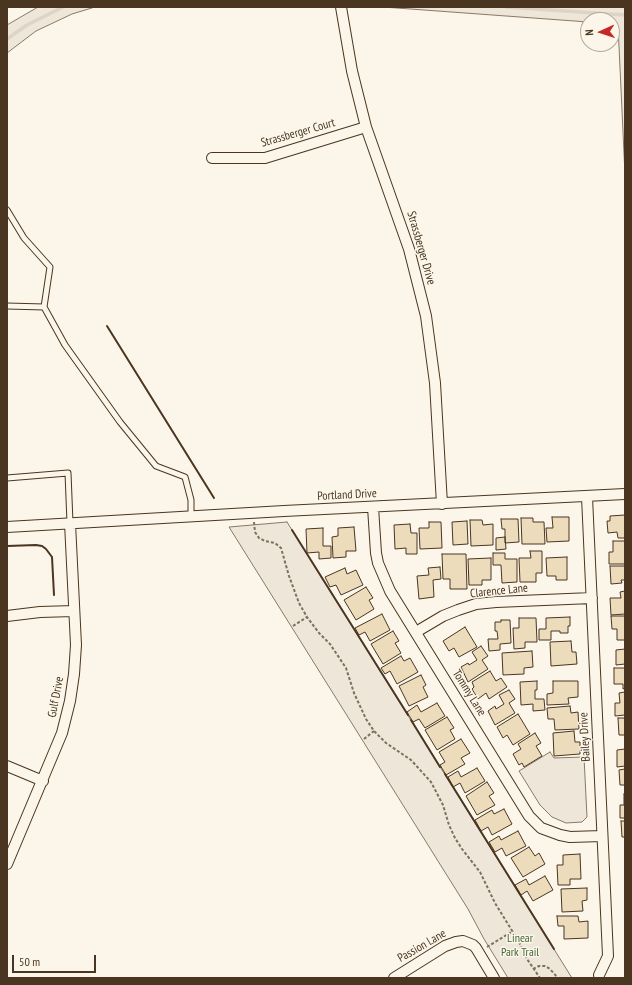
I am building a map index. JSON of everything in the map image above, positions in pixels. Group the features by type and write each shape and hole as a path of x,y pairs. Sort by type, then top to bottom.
{"street":[{"name":"Strassberger Drive","path":"341,7 352,71 366,127 409,249 426,316 435,383 442,504"},
{"name":"Strassberger Court","path":"212,158 265,158 366,127"},
{"name":"Portland Drive","path":"7,527 625,494"},
{"name":"Bailey Drive","path":"587,497 608,956 598,974"},
{"name":"Tommy Lane","path":"373,507 374,542 378,564 390,592 529,816 535,823 549,832 560,836 602,836"},
{"name":"Gulf Drive","path":"7,864 62,733 70,701 76,645 70,523"},
{"name":"Clarence Lane","path":"416,632 443,616 476,604 592,598"},
{"path":"7,616 74,610"},
{"path":"7,766 43,781"},
{"name":"Passion Lane","path":"394,978 445,946 463,941 472,945 494,978"}],"lane":[{"path":"7,210 24,238 50,267 44,307 65,345 120,422 156,466 185,477 191,500 191,516"},
{"path":"7,306 44,307"},
{"path":"7,478 68,473 70,523"}],"path":[{"path":"253,513 254,528 257,535 262,540 280,545 283,550 294,590 307,617 319,633 330,644 346,668 359,706 374,731 386,743 411,760 431,782 443,804 449,825 455,838 480,872 495,903 513,931 533,969 540,978"},
{"path":"293,626 307,617"},
{"path":"364,739 374,731"},
{"path":"478,953 513,931"},
{"path":"533,969 539,966 545,966 558,978"}],"green space":[{"path":"38,7 95,7 72,14 36,31 7,53 7,25"},
{"path":"383,7 625,7 625,175 619,52 620,12 580,12 580,21"},
{"name":"Linear Park Trail","path":"287,522 572,978 508,978 484,939 468,909 229,527"},
{"path":"550,752 554,758 584,757 587,817 582,822 566,823 552,817 540,805 519,771"}],"building":[{"path":"625,515 625,538 618,538 617,532 608,533 607,521 610,521 610,516"},
{"path":"552,517 569,517 569,541 547,542 546,528 553,528"},
{"path":"521,518 533,518 533,522 544,522 545,544 522,544"},
{"path":"501,519 518,519 519,542 505,543 505,529 502,529"},
{"path":"470,520 482,520 483,525 493,524 493,545 471,546"},
{"path":"467,521 468,544 453,545 452,522"},
{"path":"429,522 441,522 442,548 420,549 419,528 429,528"},
{"path":"410,524 411,533 417,533 417,554 406,554 406,548 395,549 394,525"},
{"path":"354,527 356,551 346,551 346,557 333,558 332,537 338,536 338,528"},
{"path":"323,528 323,546 331,546 331,558 319,559 319,552 307,553 306,529"},
{"path":"505,537 506,549 496,550 496,538"},
{"path":"613,541 625,541 625,564 609,564 609,552 613,552"},
{"path":"530,551 542,551 542,573 536,573 536,582 520,582 519,558 531,558"},
{"path":"493,553 505,553 505,559 517,559 517,582 502,583 501,565 493,565"},
{"path":"442,554 466,554 467,589 450,589 450,579 443,579"},
{"path":"567,557 567,580 556,580 556,576 547,576 546,558"},
{"path":"491,558 491,580 482,580 482,585 469,585 468,559"},
{"path":"610,566 625,566 625,580 621,580 622,583 611,584"},
{"path":"440,567 441,579 433,580 434,597 419,599 417,576 429,575 428,568"},
{"path":"345,568 347,574 356,570 363,585 341,595 336,585 330,587 325,577"},
{"path":"366,587 373,598 369,600 374,609 356,620 344,600"},
{"path":"625,591 625,614 611,615 610,598 621,598 620,592"},
{"path":"382,614 390,630 370,641 365,632 359,635 355,628"},
{"path":"611,616 625,616 625,640 617,640 617,629 612,629"},
{"path":"570,617 568,633 551,631 551,640 539,640 539,629 546,629 546,618"},
{"path":"519,618 536,618 537,642 525,642 525,648 514,649 513,628 519,628"},
{"path":"501,620 510,620 511,643 500,644 500,650 489,651 488,639 498,639 497,631 495,631 495,622 501,622"},
{"path":"465,627 477,647 459,657 454,648 449,651 443,641"},
{"path":"393,631 399,641 395,643 401,653 383,664 371,644"},
{"path":"571,641 572,652 576,652 577,664 551,666 550,642"},
{"path":"481,646 488,656 482,660 488,669 468,682 461,667 468,663 469,665 477,660 472,652"},
{"path":"625,649 625,664 616,665 616,650"},
{"path":"532,651 533,667 524,668 524,674 503,675 502,653"},
{"path":"401,656 404,661 410,658 418,672 397,684 390,671 385,674 381,668"},
{"path":"614,668 625,668 625,688 623,689 623,684 614,684"},
{"path":"490,671 496,681 501,678 507,687 489,699 486,693 478,699 472,689 474,687 472,682"},
{"path":"421,675 426,685 423,687 428,697 409,706 399,686"},
{"path":"537,681 535,699 544,699 545,710 533,711 533,704 521,705 520,682"},
{"path":"553,681 578,681 578,697 568,698 569,704 547,705 547,694 553,693"},
{"path":"509,690 515,699 509,703 515,713 495,725 488,711 495,706 496,709 504,704 499,695"},
{"path":"625,692 625,715 615,716 615,703 620,703 619,693"},
{"path":"437,703 445,716 425,728 419,719 413,722 407,712 417,705 421,712"},
{"path":"570,706 571,713 578,712 579,729 555,730 554,719 548,719 547,708"},
{"path":"518,714 530,734 513,745 507,735 503,738 497,727"},
{"path":"447,717 454,728 450,730 455,739 437,750 425,730"},
{"path":"618,718 625,718 625,735 619,735"},
{"path":"574,731 575,742 580,742 580,754 554,756 553,733"},
{"path":"535,733 541,743 536,746 542,756 524,767 522,763 519,765 513,754 521,749 518,744"},
{"path":"461,739 470,753 461,758 465,764 446,775 440,765 445,762 439,752"},
{"path":"625,749 625,766 617,767 617,750"},
{"path":"477,768 485,781 465,793 460,783 453,787 448,777 458,771 461,777"},
{"path":"625,769 625,785 620,785 619,770"},
{"path":"487,782 494,793 489,796 495,805 477,815 466,796"},
{"path":"624,794 625,818 620,818 620,805 624,805"},
{"path":"504,809 512,824 492,835 488,827 481,831 475,820 492,810 494,814"},
{"path":"621,821 625,821 625,837 622,837"},
{"path":"518,831 526,846 506,856 502,848 495,852 489,842 499,836 501,840"},
{"path":"529,847 535,856 539,853 545,864 523,877 511,858"},
{"path":"580,854 581,879 570,879 570,885 558,885 557,865 563,865 563,855"},
{"path":"545,876 553,890 533,901 527,891 521,895 515,885 526,879 529,885"},
{"path":"587,888 587,900 582,901 583,911 562,912 561,889"},
{"path":"557,916 578,916 579,922 588,921 588,938 564,939 564,926 558,926"}],"waterway":[{"path":"7,39 27,25 63,7"},
{"path":"506,7 625,15"}],"wall":[{"path":"107,326 214,498"},
{"path":"292,530 408,715"},
{"path":"7,546 36,545 42,546 46,549 52,557 54,595"},
{"path":"411,720 440,767"},
{"path":"445,774 554,949"}]}
